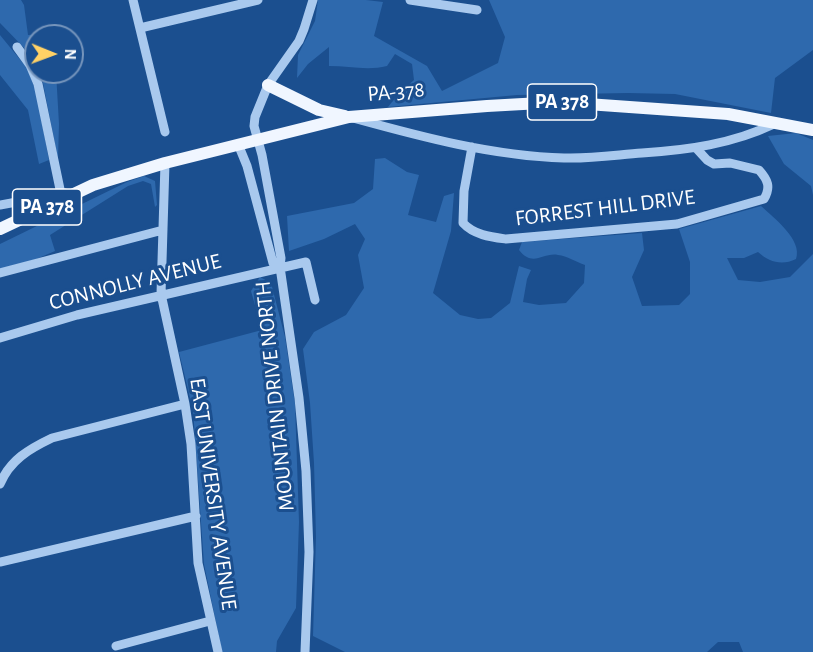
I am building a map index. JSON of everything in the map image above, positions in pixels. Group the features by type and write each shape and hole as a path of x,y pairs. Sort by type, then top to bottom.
{"main road":[{"path":"268,85 319,110 349,117"},
{"name":"PA-378","path":"0,229 93,184 165,163 349,117 560,102 728,114 813,130"}],"street":[{"path":"133,0 165,132"},
{"path":"140,28 258,0"},
{"name":"MOUNTAIN DRIVE NORTH","path":"305,652 309,552 306,471 299,399 280,267 281,258 262,155 254,126 255,117 268,85 299,41 310,16 313,0"},
{"path":"410,0 477,10"},
{"path":"17,47 30,65 38,84 61,194"},
{"path":"349,117 472,147 565,158 696,148 750,135 774,124"},
{"path":"238,144 247,166 273,263 280,267"},
{"name":"FORREST HILL DRIVE","path":"472,147 464,191 463,224 471,231 506,240 677,224 764,200 768,193 768,181 759,170 730,164 714,164 696,148"},
{"name":"EAST UNIVERSITY AVENUE","path":"165,163 161,294 185,404 199,570 218,652"},
{"path":"0,205 61,194 93,184"},
{"path":"0,273 163,230"},
{"name":"CONNOLLY AVENUE","path":"0,338 43,324 161,294 306,262 315,300"},
{"path":"0,484 7,471 35,445 52,438 185,404"},
{"path":"0,562 196,516"},
{"path":"116,646 210,621"}],"shaded area":[{"path":"0,0 21,0 24,5 27,24 24,24 24,48 0,23"},
{"path":"318,0 383,2 374,36 427,66 442,91 498,63 505,37 489,0 813,0 813,50 775,78 771,113 675,94 628,93 517,95 388,107 414,80 412,64 395,54 387,66 366,68 329,66 329,47 308,64 297,78 298,55 315,21"},
{"path":"0,35 24,64 24,84 33,84 49,160 39,164 28,110 0,75"},
{"path":"43,84 57,84 58,159"},
{"path":"796,133 813,140 813,195 811,186 784,164 768,136"},
{"path":"385,158 407,172 419,175 408,215 436,222 444,196 454,193 451,231 433,293 460,315 478,319 491,318 510,303 519,266 531,270 523,302 539,305 566,303 584,283 585,265 558,255 529,258 519,250 522,242 642,233 644,250 632,277 642,306 679,305 690,294 690,262 679,229 761,206 780,223 791,237 797,252 796,259 776,262 758,252 744,258 727,258 738,280 760,282 790,277 813,254 813,652 743,652 739,642 718,642 707,652 345,652 313,636 316,537 314,463 303,349 314,332 346,315 364,288 358,255 365,239 355,224 324,239 289,251 287,216 354,203 373,189 375,159"},
{"path":"144,176 155,181 157,205 155,207 151,184 143,181 128,186 50,235 55,251 34,260 0,269 0,244 127,182"},
{"path":"260,277 271,283 285,337 295,404 299,522 296,608 277,641 276,652 222,652 204,564 193,410 179,352 262,330 251,291"}]}
